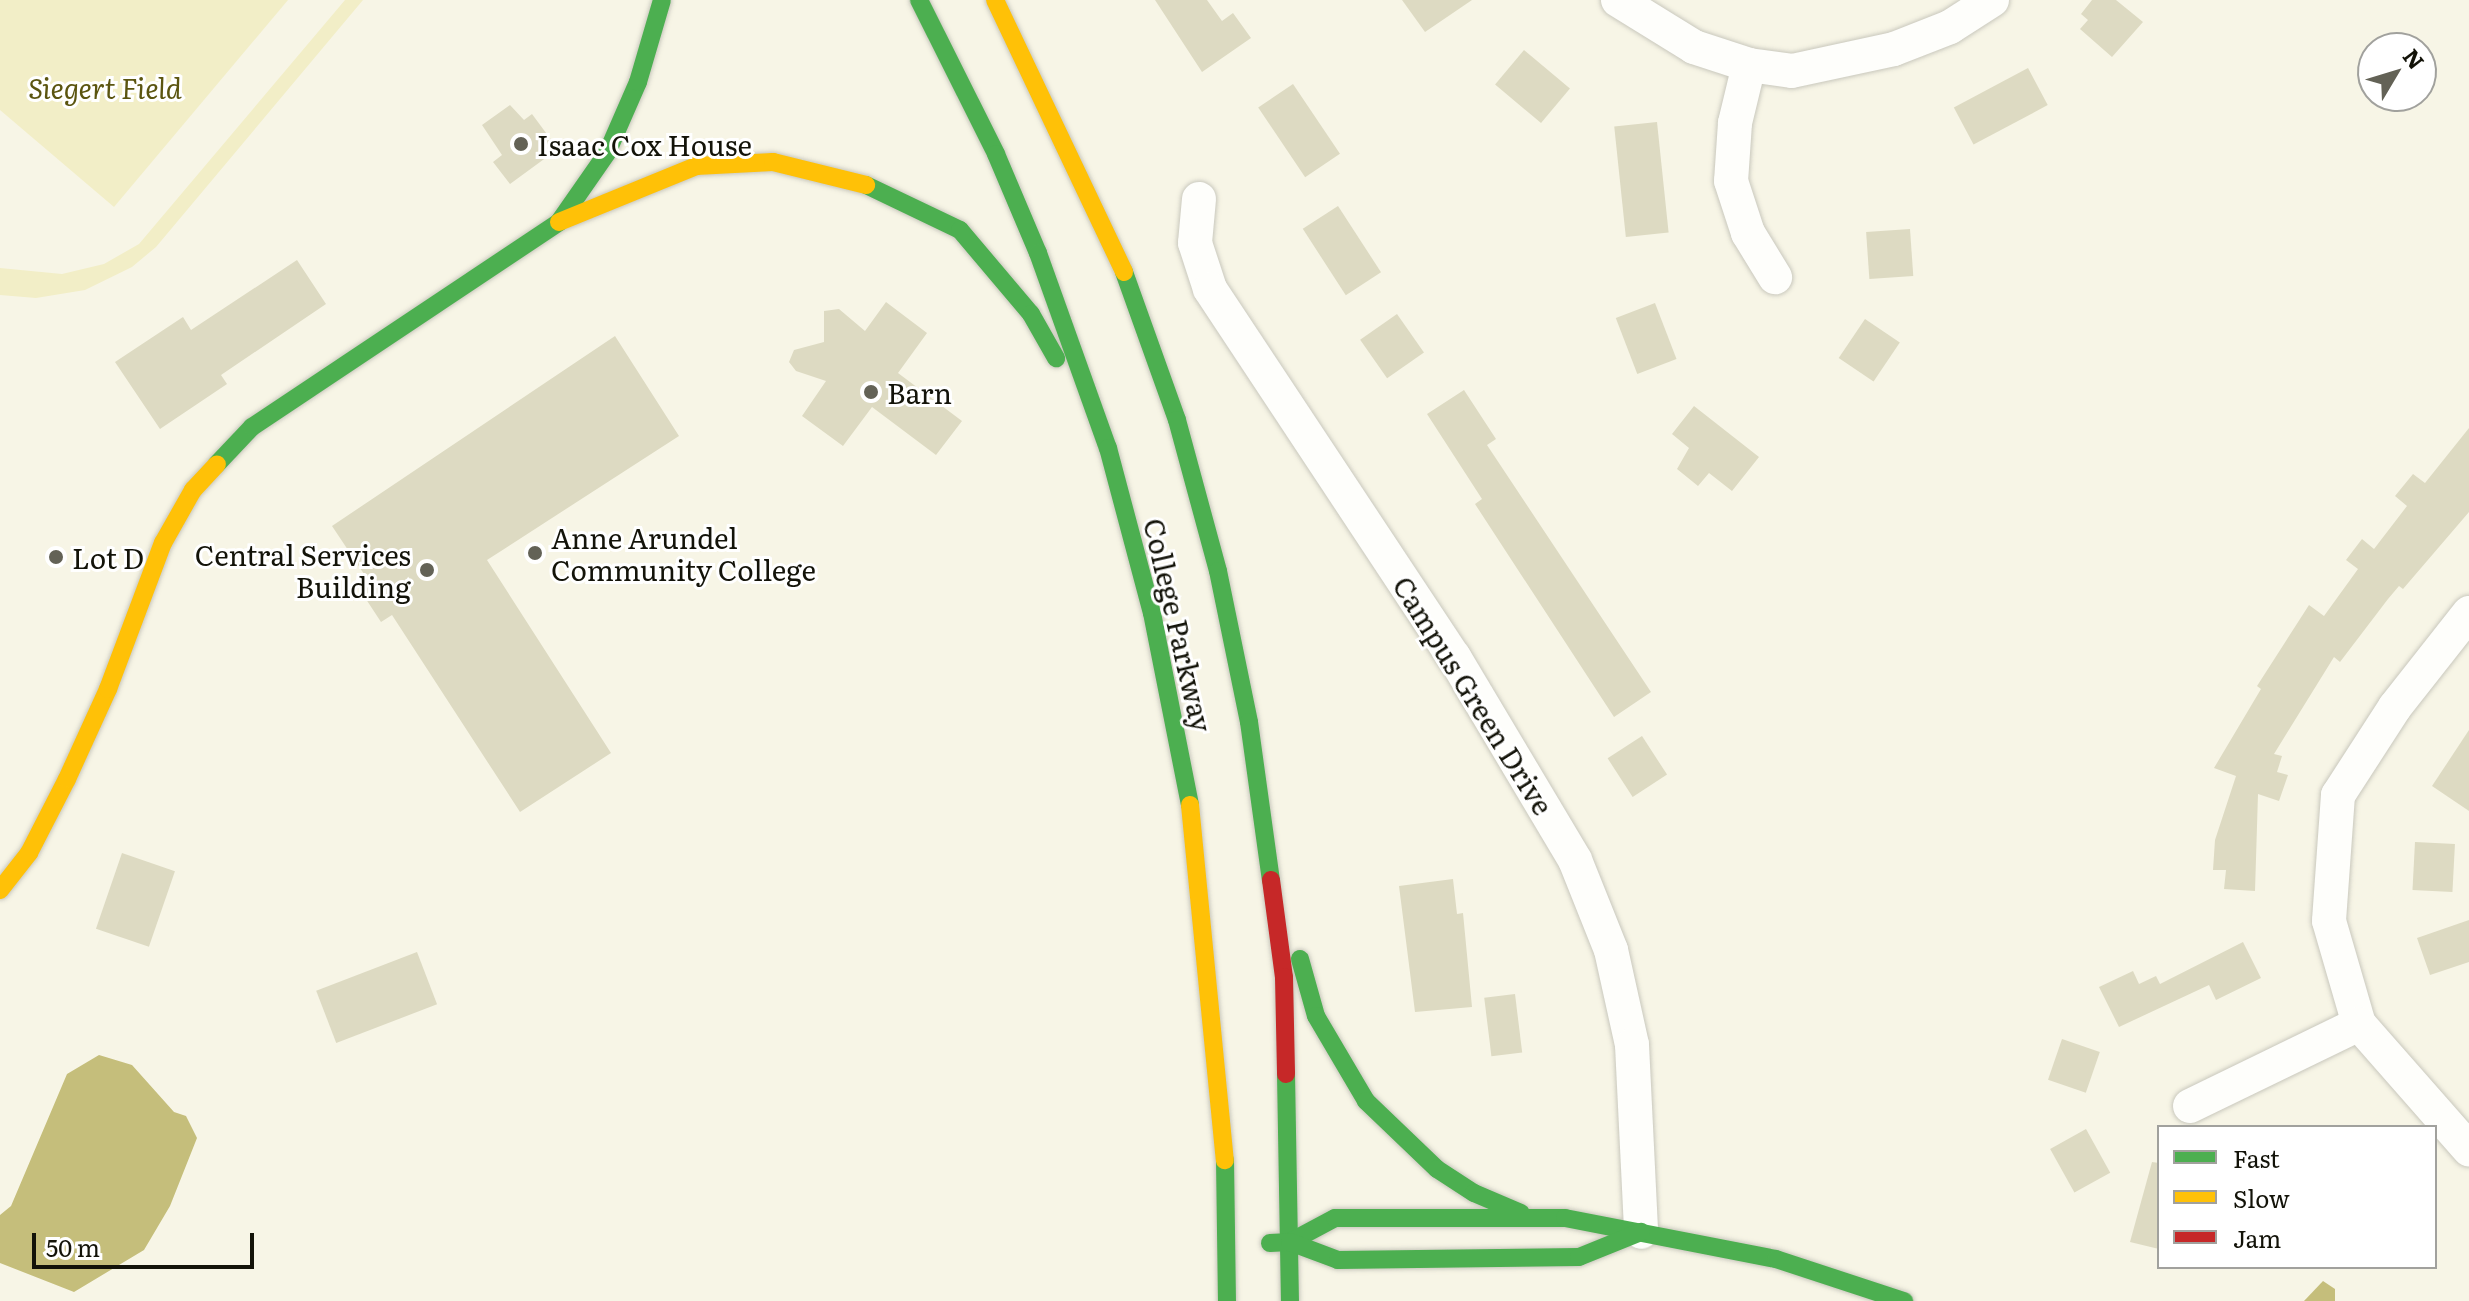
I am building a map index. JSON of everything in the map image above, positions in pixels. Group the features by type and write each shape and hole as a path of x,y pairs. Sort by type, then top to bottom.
{"main road":[{"path":"559,222 607,153 638,82 662,0"},
{"name":"College Parkway","path":"919,0 1014,197 1108,448 1152,613 1192,818 1216,1033 1228,1243 1227,1301"},
{"name":"College Parkway","path":"995,0 1112,238 1177,420 1218,571 1268,844 1284,977 1290,1301"},
{"path":"0,890 29,853 67,779 108,689 163,543 193,490 252,427 559,222 696,166 773,162 867,185 960,230 1031,314 1108,448"},
{"path":"1268,844 1316,1016 1366,1101 1437,1169 1474,1193 1534,1218"},
{"path":"1290,1242 1335,1218 1565,1218 1776,1259 1904,1301"},
{"path":"1228,1243 1290,1242 1338,1260 1579,1257 1641,1232"}],"street":[{"path":"1618,0 1694,47 1749,65 1792,71 1894,49 1950,27 1992,0"},
{"path":"1749,65 1735,123 1731,181 1748,233 1775,277"},
{"name":"Campus Green Drive","path":"1199,199 1195,243 1210,289 1454,657 1575,860 1611,950 1632,1045 1641,1232"},
{"path":"2466,624 2395,707 2338,795 2329,921 2359,1024 2469,1149"},
{"path":"2190,1106 2359,1024"}],"green space":[{"name":"Siegert Field","path":"0,0 288,0 114,207 0,110"},
{"path":"345,0 363,0 156,247 132,267 85,290 36,298 0,295 0,268 62,274 104,264 139,244"}],"shaded area":[{"path":"99,1055 132,1065 174,1112 186,1116 197,1138 170,1206 144,1250 74,1292 0,1263 0,1215 11,1206 67,1074"},
{"path":"2323,1281 2335,1289 2335,1301 2304,1301"}],"building":[{"path":"1155,0 1207,0 1222,21 1233,13 1251,38 1202,72"},
{"path":"1402,0 1472,0 1425,32"},
{"path":"2092,0 2116,0 2143,22 2112,57 2080,29 2088,20 2081,14"},
{"path":"1524,50 1570,89 1541,123 1495,84"},
{"path":"2028,68 2048,105 1974,145 1954,107"},
{"path":"1293,84 1340,154 1305,177 1258,107"},
{"name":"Isaac Cox House","path":"510,105 524,120 532,114 552,141 545,146 551,154 510,184 493,162 502,155 482,125"},
{"path":"1657,122 1669,232 1626,237 1614,126"},
{"path":"1338,206 1381,272 1346,295 1303,229"},
{"path":"1910,229 1913,276 1869,279 1866,232"},
{"path":"297,260 326,304 221,375 227,384 160,429 115,362 183,317 191,330"},
{"name":"Barn","path":"886,302 927,333 898,373 962,421 936,455 872,407 843,446 802,416 826,381 796,371 789,362 794,350 824,342 824,311 839,309 865,331"},
{"path":"1655,303 1677,359 1637,374 1616,318"},
{"path":"1397,314 1424,353 1387,378 1360,340"},
{"path":"1865,319 1900,342 1874,381 1839,358"},
{"name":"Central Services Building","path":"615,336 679,436 487,560 611,753 520,812 392,615 381,622 358,587 368,580 332,526"},
{"path":"1464,390 1496,439 1487,445 1651,692 1614,717 1475,504 1482,499 1427,414"},
{"path":"1694,406 1759,457 1732,491 1709,473 1698,486 1677,469 1689,448 1672,434"},
{"path":"2469,428 2469,512 2403,589 2399,586 2340,662 2334,657 2274,754 2282,756 2277,772 2288,775 2279,801 2258,794 2255,891 2224,889 2226,870 2213,870 2215,840 2236,776 2214,768 2261,689 2257,686 2309,605 2324,616 2358,569 2346,560 2362,539 2374,549 2407,506 2395,496 2413,474 2425,483"},
{"path":"2469,730 2469,811 2432,786"},
{"path":"1642,736 1667,775 1633,797 1608,758"},
{"path":"2415,842 2455,844 2452,892 2412,890"},
{"path":"122,853 175,871 149,947 96,929"},
{"path":"1453,879 1457,914 1463,913 1472,1007 1415,1012 1399,886"},
{"path":"2469,920 2469,962 2430,975 2417,938"},
{"path":"2243,942 2261,978 2216,1000 2209,985 2119,1027 2099,987 2133,971 2139,984 2156,976 2160,984"},
{"path":"417,952 437,1004 336,1043 316,991"},
{"path":"1515,994 1522,1053 1491,1056 1484,998"},
{"path":"2062,1039 2100,1052 2086,1093 2048,1080"},
{"path":"2086,1129 2110,1173 2074,1193 2050,1149"},
{"path":"2152,1162 2157,1163 2157,1249 2130,1242"}],"traffic: fast":[{"path":"217,464 252,427 559,222 607,153 638,82 662,0"},
{"path":"919,0 996,154 1038,253 1108,448 1152,613 1190,805"},
{"path":"866,185 960,230 1031,314 1056,358"},
{"path":"1124,272 1177,420 1218,571 1249,722 1271,880"},
{"path":"1300,959 1316,1016 1366,1101 1437,1169 1474,1193 1521,1213"},
{"path":"1286,1074 1290,1301"},
{"path":"1225,1160 1227,1301"},
{"path":"1290,1242 1335,1218 1565,1218 1776,1259 1904,1301"},
{"path":"1270,1243 1290,1242 1338,1260 1579,1257 1641,1232"}],"traffic: slow":[{"path":"995,0 1124,272"},
{"path":"559,222 696,166 773,162 866,185"},
{"path":"0,890 29,853 67,779 108,689 163,543 193,490 217,464"},
{"path":"1190,805 1225,1160"}],"traffic: jam":[{"path":"1271,880 1284,977 1286,1074"}],"place":[{"name":"Isaac Cox House","path":"521,144"},
{"name":"Barn","path":"871,392"},
{"name":"Anne Arundel Community College","path":"535,553"},
{"name":"Lot D","path":"56,557"},
{"name":"Central Services Building","path":"427,570"}]}
